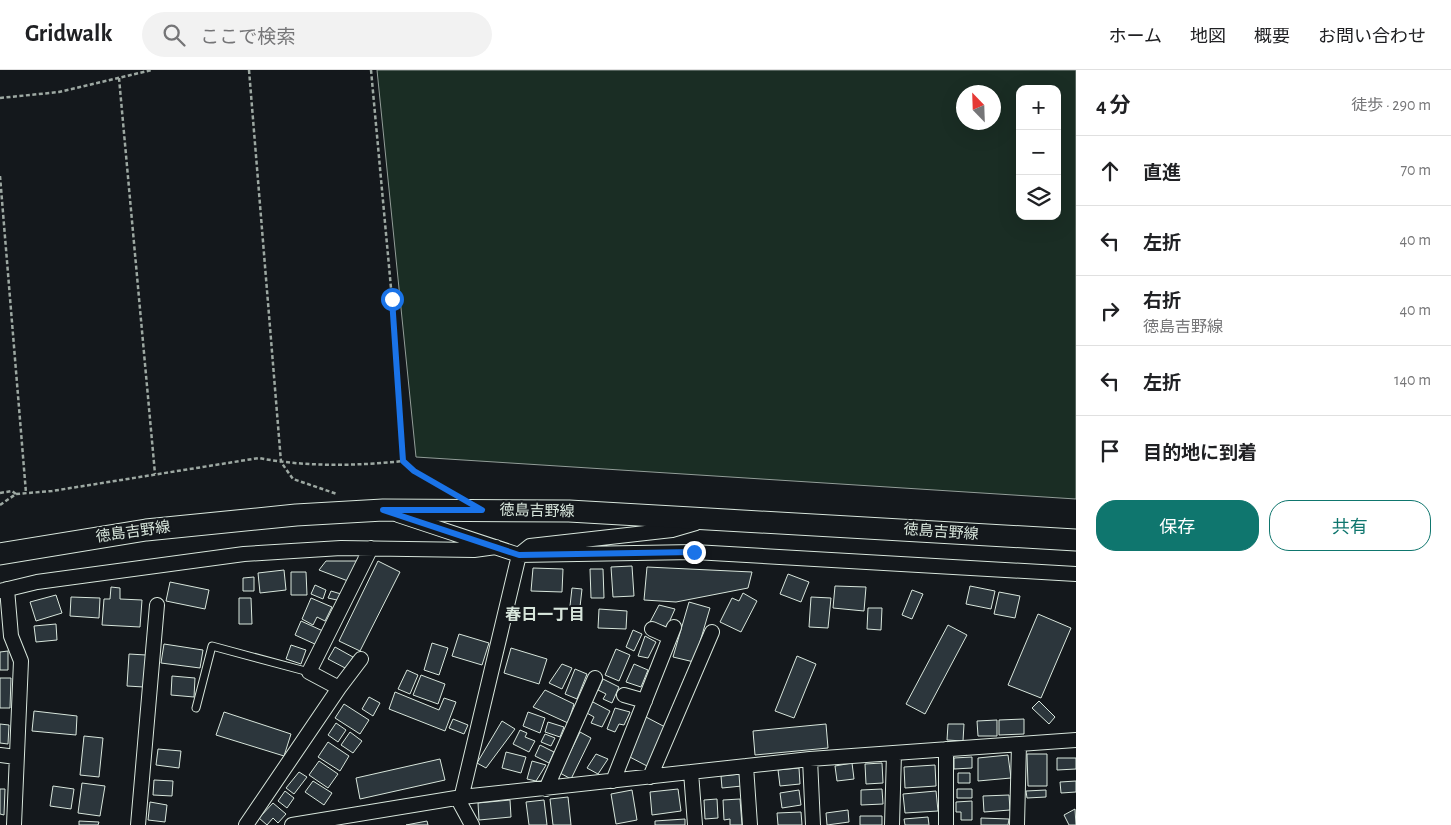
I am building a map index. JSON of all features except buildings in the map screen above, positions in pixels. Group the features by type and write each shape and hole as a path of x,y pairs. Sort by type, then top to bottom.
{"main road":[{"name":"徳島吉野線","path":"0,554 146,530 296,515 383,510 569,511 1076,540"}],"street":[{"path":"383,510 519,555 694,552 1076,574"},
{"path":"472,825 460,803 507,597 519,555 530,546 672,530 716,518"},
{"path":"14,825 21,661 11,636 3,590 38,582 244,554 371,548 474,550 496,547"},
{"path":"339,688 309,672 371,548"},
{"path":"138,825 157,605"},
{"path":"613,781 672,632 652,629"},
{"path":"650,777 712,632"},
{"path":"246,825 339,688 361,659"},
{"path":"546,789 595,678"},
{"path":"624,695 645,701"},
{"path":"292,825 462,797 810,759 1076,740"},
{"path":"1017,825 1019,744"},
{"path":"946,749 946,825"},
{"path":"892,825 894,753"},
{"path":"0,755 16,757"},
{"path":"810,759 813,825"},
{"path":"746,766 750,825"},
{"path":"691,772 695,825"}],"lane":[{"path":"196,708 212,646 309,672"}],"path":[{"path":"0,98 59,92 152,70"},
{"path":"249,70 281,462 293,479 340,495"},
{"path":"371,70 392,299 403,461 414,471 456,495"},
{"path":"119,78 155,474"},
{"path":"0,176 26,493"},
{"path":"0,505 16,494 259,458 281,462 375,464 403,461"},
{"path":"0,493 12,491 16,494"}],"green space":[{"path":"377,70 1076,70 1076,499 416,457"}],"district":[{"name":"春日一丁目","path":"545,615"}],"route":[{"path":"392,299 403,461 414,471 482,510 383,510 519,555 694,552"}]}
